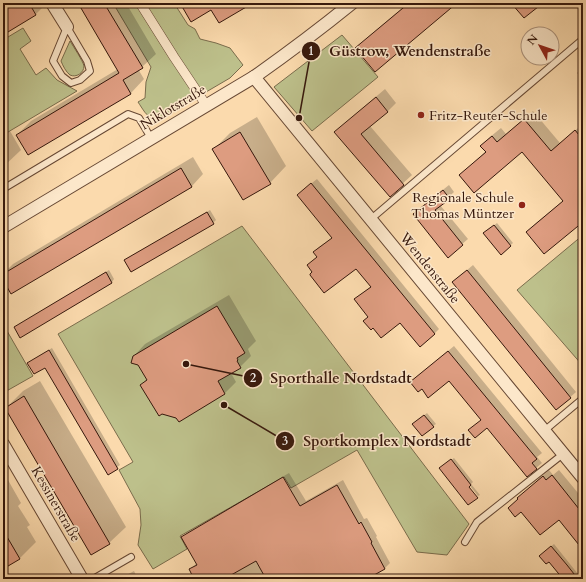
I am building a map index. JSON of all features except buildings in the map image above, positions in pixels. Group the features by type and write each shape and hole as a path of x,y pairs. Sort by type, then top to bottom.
{"street":[{"path":"52,3 67,27"},
{"path":"140,3 206,105"},
{"name":"Niklotstraße","path":"3,227 254,76 326,25 352,3"},
{"name":"Wendenstraße","path":"254,76 583,478"},
{"name":"Kessinerstraße","path":"3,444 82,579"}],"lane":[{"path":"67,27 87,60 90,71 80,80 70,83 62,76 53,61 67,27"},
{"path":"371,219 583,39"},
{"path":"3,189 128,114 139,118 151,138"},
{"path":"544,431 581,400 583,400"},
{"path":"465,542 478,522 563,454"},
{"path":"93,579 131,557"}],"green space":[{"path":"113,3 174,3 188,25 195,29 200,39 230,48 243,65 230,78 165,116 148,116 138,102 145,98 146,82 151,67"},
{"path":"23,28 31,41 20,49 36,75 46,68 57,80 77,91 3,135 3,40"},
{"path":"342,35 378,77 312,131 274,87"},
{"path":"70,41 84,66 83,71 75,76 69,74 61,61"},
{"path":"242,226 469,524 447,555 417,552 357,450 291,488 284,477 180,536 187,549 153,569 138,545 141,525 140,509 119,470 133,462 58,334"},
{"path":"583,235 583,366 517,290"},
{"path":"3,324 33,376 3,393"}],"place":[{"name":"Fritz-Reuter-Schule","path":"421,115"},
{"name":"Güstrow, Wendenstraße","path":"299,118"},
{"name":"Regionale Schule Thomas Müntzer","path":"522,205"},
{"name":"Sporthalle Nordstadt","path":"186,364"},
{"name":"Sportkomplex Nordstadt","path":"224,405"}]}
